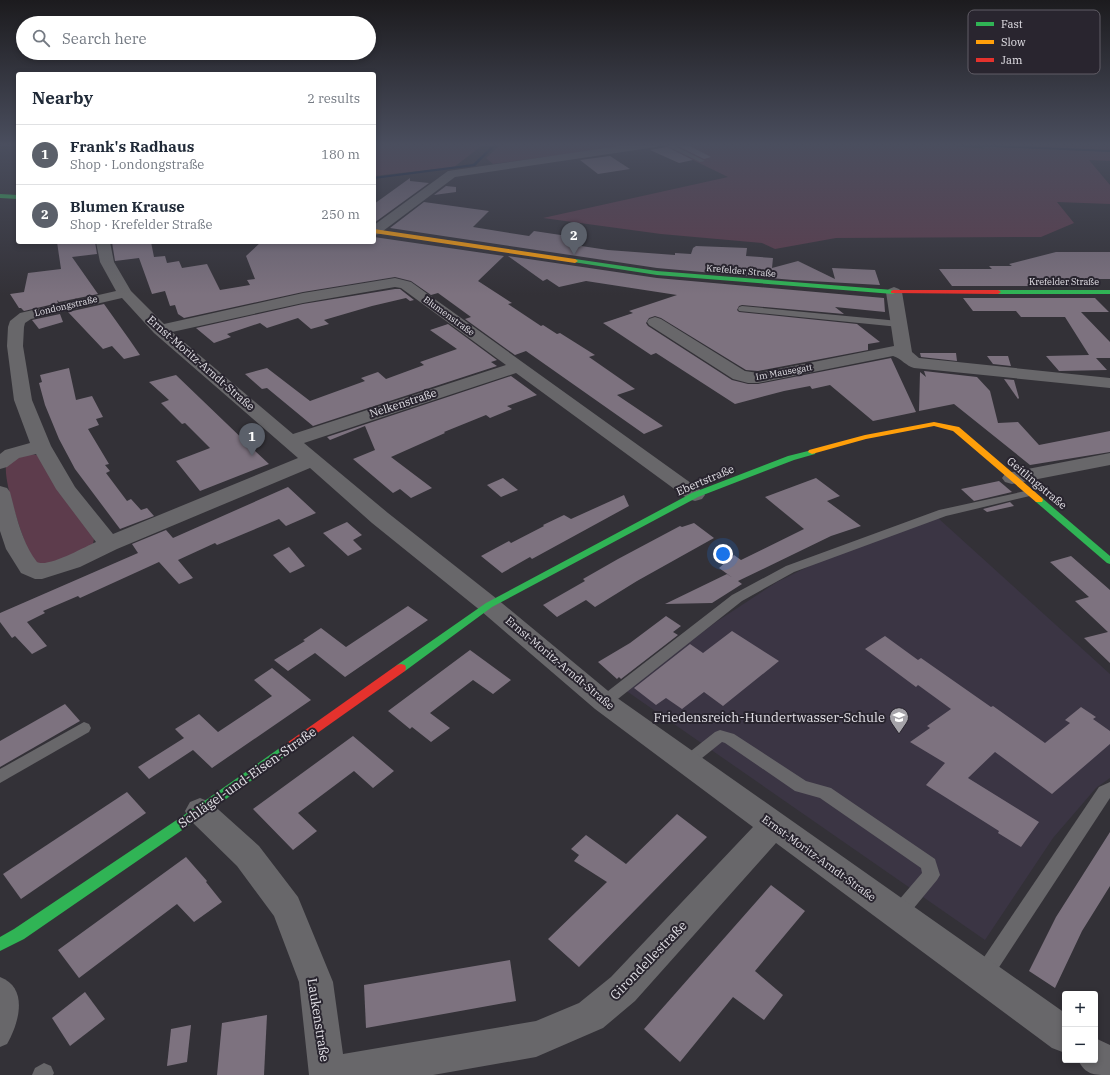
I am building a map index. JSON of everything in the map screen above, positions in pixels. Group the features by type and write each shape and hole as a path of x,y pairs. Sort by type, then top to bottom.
{"street":[{"path":"376,230 424,194"},
{"path":"0,196 16,197"},
{"name":"Krefelder Straße","path":"376,231 658,274 894,292 1110,292"},
{"name":"Ernst-Moritz-Arndt-Straße","path":"103,244 107,262 125,293 160,330 380,518 490,605 604,702 1062,1033"},
{"name":"Blumenstraße","path":"160,330 303,298 395,282 401,283 406,285 695,495"},
{"path":"894,292 904,354"},
{"name":"Londongstraße","path":"109,544 66,489 41,446 23,400 15,346 16,327 18,321 26,316 125,293"},
{"name":"Im Mausegatt","path":"655,322 739,375 748,378 758,378 894,351 904,354 914,363 1110,383"},
{"name":"Nelkenstraße","path":"289,441 319,430 518,367"},
{"name":"Ebertstraße","path":"490,605 695,495 791,458 865,437 934,424 947,426"},
{"name":"Geitlingstraße","path":"947,426 956,429 1110,561"},
{"path":"0,463 12,454 41,446"},
{"path":"1012,478 1110,459"},
{"path":"0,492 7,522 28,567 33,571 49,571 109,544 312,460"},
{"name":"Schlägel-und-Eisen-Straße","path":"0,944 19,934 200,811 490,605"},
{"name":"Laukenstraße","path":"200,811 248,856 287,908 316,982 327,1075"},
{"name":"Girondellestraße","path":"327,1075 536,1039 592,1016 623,989 774,825"},
{"path":"1098,1058 1110,1067"}],"lane":[{"path":"742,309 899,324"},
{"path":"604,702 737,598 790,569 943,513 1030,493"},
{"path":"0,777 84,728"},
{"path":"687,762 720,736 729,738 801,786 825,793 929,864 931,875 897,915"},
{"path":"982,976 1105,792 1110,789"},
{"path":"0,986 10,998 5,1028 0,1037"}],"shaded area":[{"path":"651,194 1110,194 1110,204 1057,202 1074,223 1041,237 836,238 775,249 762,243 661,234 543,218"},
{"path":"30,454 37,455 94,539 93,544 51,565 33,564 20,528 7,482 7,461"},
{"name":"Friedensreich-Hundertwasser-Schule","path":"938,518 1110,674 1110,778 1096,788 1053,838 985,940 625,690 716,622 777,582 840,551"}],"building":[{"path":"388,194 414,194 376,222 376,203"},
{"path":"424,202 489,211 473,227 529,236 534,231 574,237 568,244 608,250 675,255 675,253 691,254 693,248 696,246 747,248 746,256 773,258 772,268 798,261 835,279 832,268 875,270 880,285 793,280 657,268 390,228"},
{"path":"376,237 504,256 478,281 512,303 508,304 541,326 543,325 557,334 560,333 595,355 589,357 635,389 617,395 663,426 644,434 526,351 515,355 465,319 471,317 438,293 431,295 411,281 395,277 303,292 184,318 178,314 175,305 170,306 165,291 152,294 139,258 115,261 112,244 151,244 154,257 165,256 167,263 179,261 182,268 207,264 220,290 250,285 247,280 255,279 246,256 259,244 376,244"},
{"path":"57,244 95,244 97,254 72,257 98,294 59,302 57,300 58,303 24,311 19,308 10,294 24,292 28,273 61,269"},
{"path":"1056,252 1110,252 1110,279 1075,279 1082,286 952,286 939,269 992,269 989,266 1012,266 1009,264"},
{"path":"508,256 657,278 884,298 885,312 835,307 844,314 742,305 739,306 737,310 739,312 857,324 880,342 868,344 868,350 758,371 746,370 661,318 655,316 649,318 646,323 648,326 732,380 748,384 758,384 891,358 916,412 873,421 830,385 812,389 810,386 784,391 735,404 656,353 651,355 603,323 633,313 629,311 677,295 586,281 559,287 547,279 543,281"},
{"path":"400,289 414,300 410,301 406,298 372,306 324,320 329,324 311,329 298,318 267,328 260,323 227,334 231,337 214,343 196,328 303,304"},
{"path":"963,298 1095,298 1109,312 1081,312 1110,342 1110,358 1096,358 1107,370 1059,371 1046,356 1089,355 1065,317 1021,317 1016,311 973,311"},
{"path":"104,304 140,355 124,359 112,346 103,349 68,312"},
{"path":"60,314 63,322 39,329 32,320"},
{"path":"448,324 497,360 491,362 497,366 313,426 267,388 262,389 245,374 267,368 310,401 365,381 361,378 378,372 386,379 424,365 420,362 457,349 430,330"},
{"path":"920,353 956,353 957,361 921,357"},
{"path":"987,356 1008,356 1011,366 993,364"},
{"path":"69,368 76,400 92,396 103,417 96,419 99,425 88,429 109,464 105,465 110,471 106,473 127,501 131,499 141,510 147,508 154,516 120,529 75,469 59,439 45,405 39,383 42,382 40,375"},
{"path":"924,371 977,377 990,391 998,423 1018,422 1039,445 1110,431 1110,452 1030,465 954,404 919,411 920,372 926,377"},
{"path":"176,375 269,464 200,491 176,461 210,448 185,423 182,424 161,403 169,400 149,382"},
{"path":"511,376 537,395 507,406 512,409 490,418 486,415 444,432 445,433 391,457 432,488 411,498 400,489 393,493 353,459 375,450 365,426 330,440 327,437"},
{"path":"1004,379 1014,380 1018,399"},
{"path":"503,478 518,490 501,497 487,485"},
{"path":"816,478 840,496 827,501 861,526 831,536 738,581 742,584 712,603 665,604 727,574 733,578 719,568 734,555 741,560 804,529 765,497"},
{"path":"999,481 1012,492 974,501 961,489"},
{"path":"288,487 316,513 286,526 279,519 217,545 215,543 178,560 193,578 179,584 159,562 80,598 78,596 43,611 45,613 27,622 47,646 32,654 15,636 12,638 0,622 0,613 138,553 132,544 166,530 173,538"},
{"path":"624,495 629,506 532,559 530,557 502,573 481,556 509,541 511,543 564,515 571,519"},
{"path":"1010,502 1014,506 987,512 983,509"},
{"path":"347,522 362,535 353,540 362,549 348,556 323,533"},
{"path":"694,523 714,538 637,581 595,607 586,600 557,617 543,605 585,581 583,579 618,559 680,526 682,527"},
{"path":"289,547 305,566 290,573 273,555"},
{"path":"1071,556 1110,590 1110,663 1084,638 1108,632 1075,601 1089,597 1050,562"},
{"path":"408,606 428,620 345,677 315,653 288,671 274,660 305,641 303,640 321,628 346,647"},
{"path":"666,616 681,626 673,632 678,635 621,679 619,677 617,679 598,662 630,643"},
{"path":"732,631 779,661 723,706 704,692 682,709 666,698 656,705 634,688 690,644 703,653"},
{"path":"885,636 918,660 921,658 991,707 993,706 1045,743 1070,723 1065,720 1081,707 1096,717 1093,719 1110,731 1110,744 1052,794 995,752 968,778 1039,822 1021,847 998,833 999,831 926,785 945,763 910,742 930,728 927,726 951,709 918,685 916,687 865,649"},
{"path":"470,650 511,680 493,694 473,680 430,713 450,728 431,742 412,727 410,729 388,711"},
{"path":"272,668 311,700 212,768 193,750 149,779 138,767 184,738 175,729 199,714 218,732 272,696 254,680"},
{"path":"65,704 80,721 0,767 0,741"},
{"path":"353,736 394,771 373,788 354,771 298,813 317,831 293,850 253,809"},
{"path":"127,792 146,813 21,899 3,874"},
{"path":"677,814 707,837 579,967 548,939 607,882 574,861 579,855 571,849 586,835 626,864"},
{"path":"1110,832 1110,886 1082,931 1055,988 1029,971 1056,917"},
{"path":"186,857 207,881 206,882 222,902 194,922 177,904 79,978 58,950"},
{"path":"771,885 805,911 755,971 783,995 764,1020 733,997 680,1062 644,1029"},
{"path":"510,960 516,1001 366,1028 364,985"},
{"path":"85,992 105,1019 70,1046 52,1018"},
{"path":"267,1015 264,1075 217,1075 222,1023"},
{"path":"191,1025 187,1062 167,1066 171,1029"}],"traffic: fast":[{"path":"0,196 16,197"},
{"path":"575,261 657,273 893,292"},
{"path":"998,292 1110,292"},
{"path":"401,668 489,605 695,495 791,458 812,452"},
{"path":"1039,500 1110,561"},
{"path":"0,944 19,934 200,811 288,748"}],"traffic: slow":[{"path":"376,231 575,261"},
{"path":"812,452 865,437 934,424 956,429 1039,500"}],"traffic: jam":[{"path":"893,292 998,292"},
{"path":"288,748 401,668"}],"place":[{"name":"Blumen Krause","path":"574,255"},
{"name":"Frank's Radhaus","path":"252,456"},
{"name":"Friedensreich-Hundertwasser-Schule","path":"899,734"}]}
